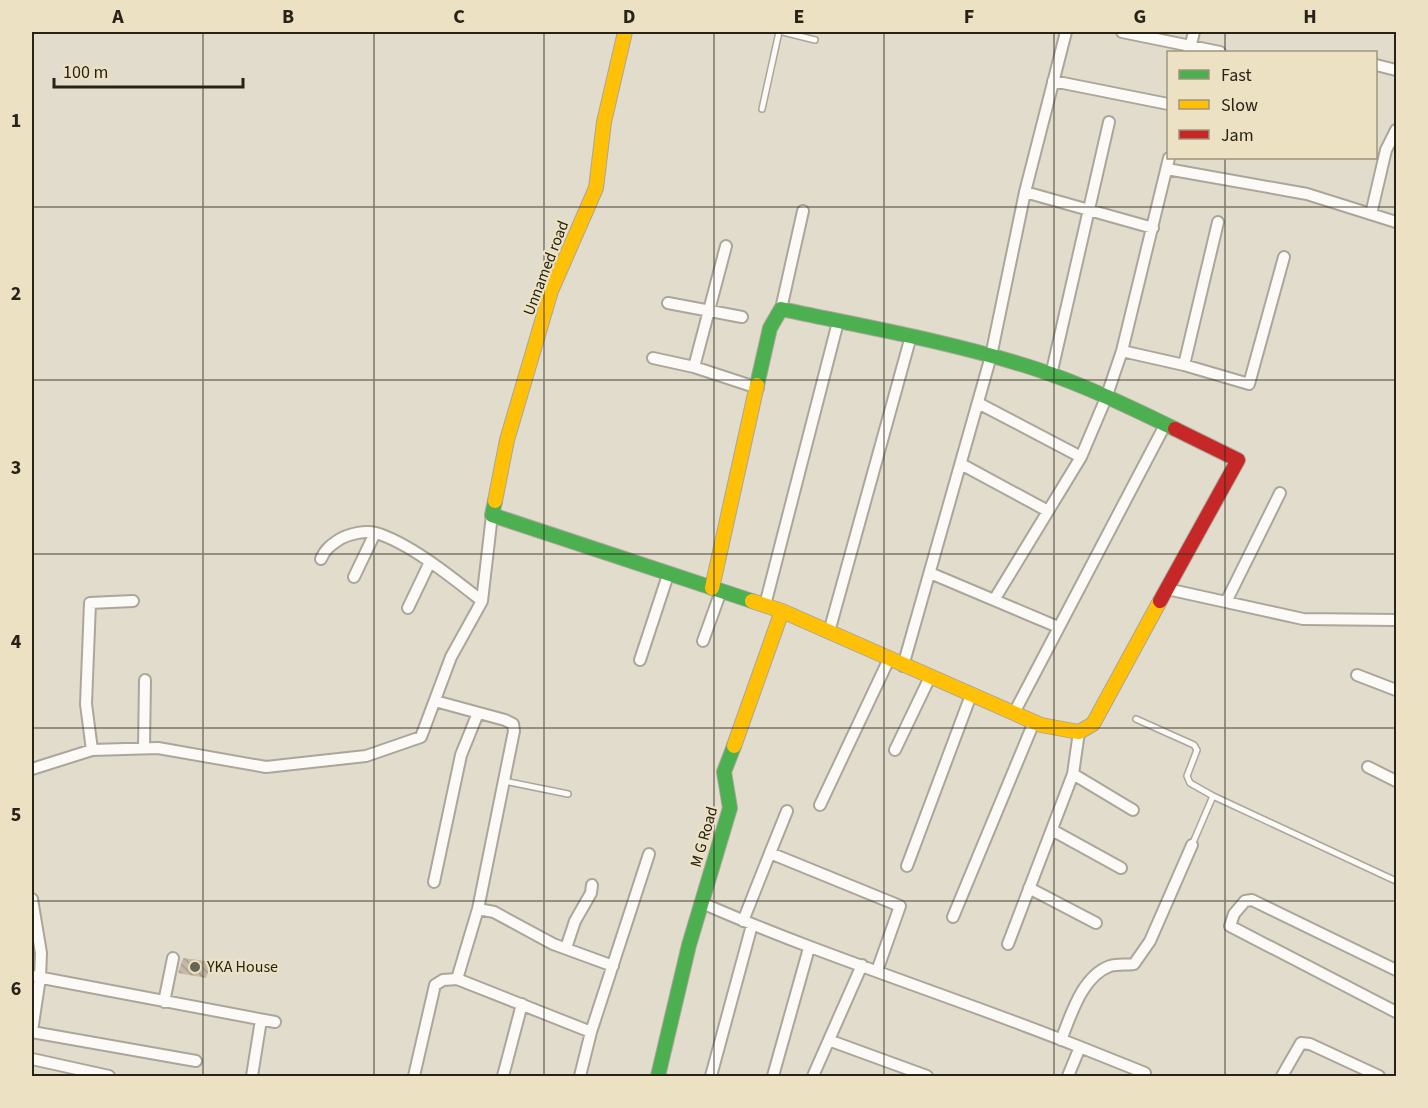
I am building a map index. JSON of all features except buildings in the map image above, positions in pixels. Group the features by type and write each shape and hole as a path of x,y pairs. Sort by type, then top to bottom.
{"street":[{"name":"Unnamed road","path":"492,515 507,440 551,291 596,188 604,122 625,32"},
{"path":"903,666 992,356 1025,192 1065,32"},
{"path":"1122,32 1190,50 1205,51"},
{"path":"1190,50 1194,32"},
{"path":"1377,65 1396,70"},
{"path":"1053,81 1167,104"},
{"path":"1051,375 1109,122"},
{"path":"1371,214 1381,148 1396,130"},
{"path":"994,600 1046,510 1081,457 1106,398 1122,351 1168,163 1307,194 1396,222"},
{"path":"1025,192 1153,228"},
{"path":"703,641 716,590 770,328 781,309 803,211"},
{"path":"1184,365 1218,222"},
{"path":"694,368 726,246"},
{"path":"1122,351 1184,365 1249,384 1284,257"},
{"path":"668,303 742,317"},
{"path":"32,769 92,750 144,748 158,748 266,766 366,756 421,737 451,657 482,601 492,515 782,611 1034,722 1079,732 1093,724 1238,460 1106,398 1051,375 992,356 911,336 781,309"},
{"path":"765,605 838,322"},
{"path":"829,632 911,336"},
{"path":"653,358 758,388"},
{"path":"978,402 1081,457"},
{"path":"1014,713 1165,425"},
{"path":"961,464 1046,510"},
{"path":"1226,602 1280,493"},
{"path":"321,559 325,550 345,537 361,532 375,533 430,562 482,601"},
{"path":"354,577 375,533"},
{"path":"408,608 430,562"},
{"path":"930,573 1058,627"},
{"path":"640,660 668,575"},
{"path":"1167,589 1303,619 1396,620"},
{"path":"92,750 86,704 90,603 133,601"},
{"name":"M G Road","path":"658,1077 702,903 730,808 724,772 782,611"},
{"path":"820,805 889,659"},
{"path":"1357,675 1396,690"},
{"path":"896,750 930,677"},
{"path":"144,748 145,680"},
{"path":"907,866 971,695"},
{"path":"435,701 513,724 513,737 478,909 457,979"},
{"path":"434,882 461,755 478,713"},
{"path":"952,917 1034,722"},
{"path":"1008,944 1073,774 1079,732"},
{"path":"1368,767 1396,781"},
{"path":"1073,774 1133,810"},
{"path":"711,1077 748,923 770,853 787,811"},
{"path":"1052,830 1121,868"},
{"path":"1061,1040 1078,998 1097,973 1111,966 1134,964 1150,941 1192,845"},
{"path":"770,853 900,906 877,971"},
{"path":"580,1077 591,1032 649,854"},
{"path":"566,948 575,921 591,893 592,885"},
{"path":"1029,888 1096,924"},
{"path":"32,899 41,953 36,977 32,1031 196,1061"},
{"path":"1396,969 1252,900 1245,901 1230,926 1396,1012"},
{"path":"702,903 809,948 862,965 1080,1047 1145,1073 1144,1077"},
{"path":"478,909 494,912 566,948 613,966"},
{"path":"773,1077 809,948"},
{"path":"164,1002 173,958"},
{"path":"813,1077 831,1041 862,965"},
{"path":"36,977 275,1022"},
{"path":"414,1077 435,985 443,980 457,979 591,1032"},
{"path":"503,1077 522,1004"},
{"path":"252,1077 261,1020"},
{"path":"831,1041 927,1077"},
{"path":"1282,1077 1301,1043 1310,1044 1379,1077"},
{"path":"1068,1077 1080,1047"},
{"path":"32,1059 109,1077"}],"lane":[{"path":"762,109 781,32 816,40"},
{"path":"1136,718 1194,745 1197,750 1187,776 1190,783 1213,796 1396,881"},
{"path":"504,781 568,794"},
{"path":"1192,845 1213,796"}],"traffic: fast":[{"path":"757,385 770,328 781,309 1005,359 1072,382 1175,429"},
{"path":"495,501 492,515 752,601"},
{"path":"658,1076 689,945 730,808 724,772 734,746"}],"traffic: slow":[{"path":"495,501 507,440 551,291 596,188 604,122 625,32"},
{"path":"712,588 757,385"},
{"path":"752,601 782,611 1041,725 1079,732 1093,724 1160,601"},
{"path":"734,746 782,611"}],"traffic: jam":[{"path":"1160,601 1238,460 1175,429"}],"place":[{"name":"YKA House","path":"195,967"}]}
